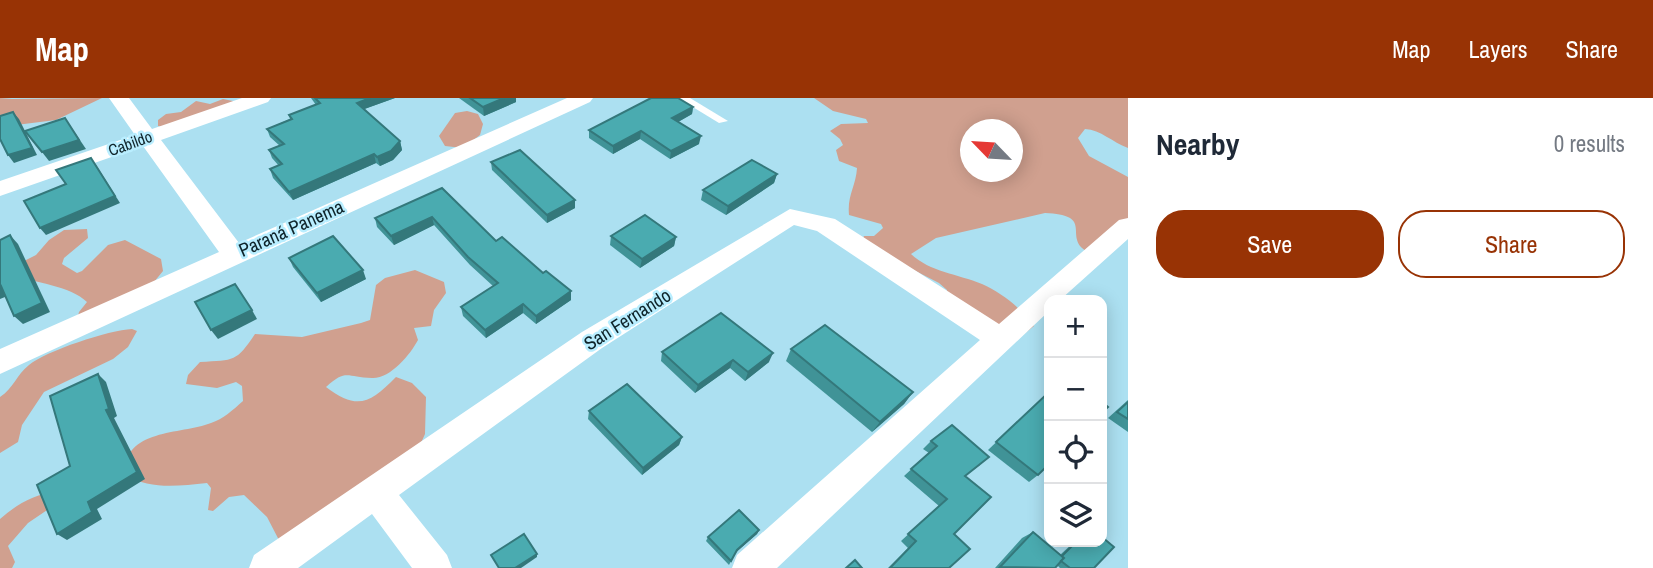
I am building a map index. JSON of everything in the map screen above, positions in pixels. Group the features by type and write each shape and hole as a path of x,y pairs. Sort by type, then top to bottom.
{"street":[{"path":"119,98 233,254"},
{"name":"Cabildo","path":"0,189 261,98"},
{"name":"Paraná Panema","path":"0,362 233,254 583,98"},
{"name":"San Fernando","path":"267,568 592,340 790,217 805,218 826,225 1000,339"},
{"path":"750,568 1128,226"},
{"path":"377,493 433,568"}],"lane":[{"path":"683,98 723,121"}],"shaded area":[{"path":"0,98 102,98 56,120 0,127"},
{"path":"814,98 1128,98 1128,148 1091,130 1085,129 1078,138 1089,156 1128,177 1128,221 1114,242 1110,255 1103,258 1082,248 1073,221 1068,217 1045,213 936,238 911,254 935,269 989,288 1017,307 1034,326 1010,345 947,298 947,290 939,283 861,243 864,236 874,236 883,228 881,224 849,215 849,202 857,168 839,161 836,150 843,145 830,131 841,124 868,123 866,119 833,111"},
{"path":"223,99 233,101 233,104 167,128 158,126 158,120 166,114 181,112 196,101 210,104"},
{"path":"467,111 478,114 483,124 480,135 463,148 445,146 439,136 455,113"},
{"path":"87,229 88,238 64,258 62,264 77,273 108,245 125,240 161,259 163,271 145,293 77,320 79,312 87,302 80,297 62,288 12,275 22,262 36,255 49,240 64,230"},
{"path":"415,270 444,282 446,293 434,310 431,326 414,328 418,340 405,359 386,375 372,378 343,376 326,387 347,399 363,401 379,393 396,377 412,383 426,397 425,434 417,452 281,544 267,517 244,495 229,497 213,511 208,510 211,488 207,483 155,485 124,475 126,460 133,449 143,441 215,421 243,401 242,386 236,382 217,388 186,384 188,375 200,362 233,358 255,334 302,337 370,320 376,285 385,278"},
{"path":"132,329 137,331 128,347 113,359 44,392 22,425 18,442 0,453 0,397 25,369 37,359 78,342"},
{"path":"59,491 59,502 28,523 8,546 15,562 12,568 0,568 0,519 27,500"}],"building":[{"path":"315,98 370,98 357,103 400,141 391,151 377,157 374,154 289,192 270,169 282,164 269,150 284,144 267,129 292,119 289,115 320,103"},
{"path":"470,98 504,98 483,107"},
{"path":"651,98 678,98 693,107 672,118 701,136 671,151 641,131 613,146 589,130"},
{"path":"13,112 32,148 8,155 0,139 0,116"},
{"path":"65,118 79,140 42,152 25,131"},
{"path":"520,150 575,200 547,215 491,162"},
{"path":"91,158 115,196 40,228 24,201 66,184 56,170"},
{"path":"752,160 777,174 728,206 703,190"},
{"path":"442,188 496,241 502,237 543,273 546,271 571,291 536,316 523,304 485,330 461,307 498,283 468,257 432,217 391,236 375,218"},
{"path":"645,215 676,237 642,259 611,236"},
{"path":"10,235 42,303 14,316 0,287 0,240"},
{"path":"333,236 363,270 317,293 289,258"},
{"path":"235,284 252,310 211,330 195,302"},
{"path":"721,313 773,353 748,372 733,360 698,385 662,352"},
{"path":"825,325 913,392 880,422 791,349"},
{"path":"98,374 109,409 106,410 137,472 88,502 92,512 57,534 37,485 70,466 50,396"},
{"path":"627,384 682,437 643,468 589,411"},
{"path":"1044,397 1044,469 1038,475 996,442"},
{"path":"1128,402 1128,419 1117,412"},
{"path":"952,425 989,457 965,476 991,497 954,534 970,549 949,568 890,568 916,541 908,534 947,499 911,469 937,446 931,441"},
{"path":"739,510 759,530 737,550 731,561 708,537"},
{"path":"1033,532 1044,541 1044,547 1051,547 1064,558 1055,568 1000,567"},
{"path":"524,534 537,554 515,568 499,568 491,555"},
{"path":"1107,541 1114,547 1094,568 1070,568 1061,561 1064,558 1062,556 1071,547 1107,547"},
{"path":"855,560 862,568 846,568"}]}
